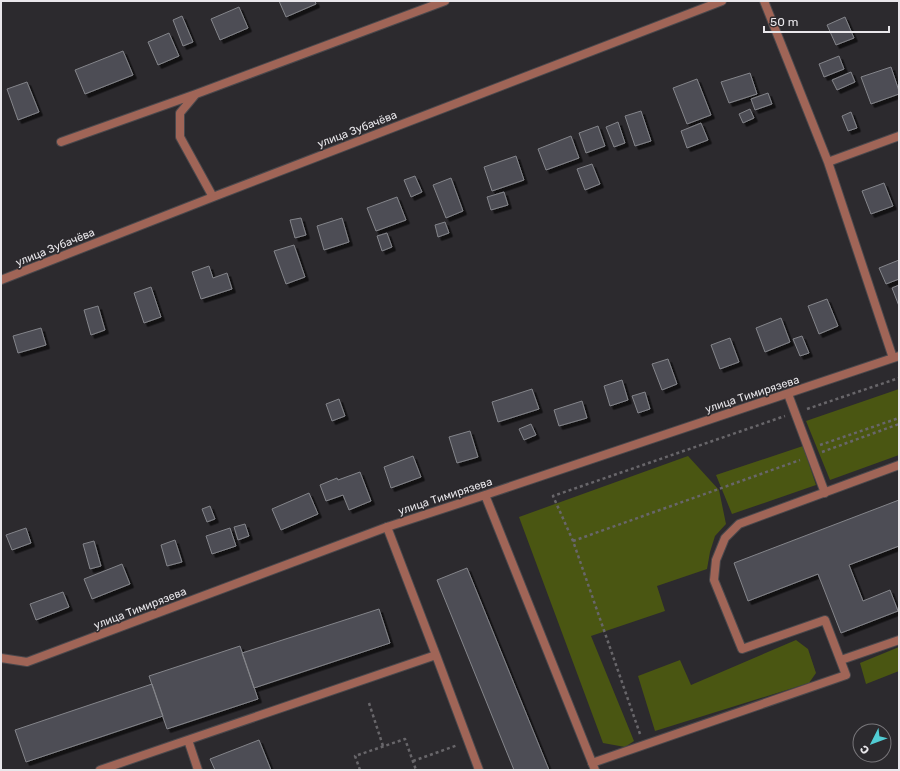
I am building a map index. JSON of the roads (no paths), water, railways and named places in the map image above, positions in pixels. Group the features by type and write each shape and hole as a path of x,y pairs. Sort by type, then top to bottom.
{"street":[{"path":"61,142 196,94 445,1"},
{"name":"улица Зубачёва","path":"1,280 722,1"},
{"path":"764,1 828,162 896,357"},
{"path":"196,94 180,113 180,136 213,197"},
{"path":"828,162 899,136"},
{"name":"улица Тимирязева","path":"1,658 27,662 387,527 896,357"},
{"path":"788,394 825,493"},
{"path":"485,495 594,766 644,744 846,676 825,620 742,649 714,580 716,560 725,538 739,524 899,465"},
{"path":"387,527 479,770"},
{"path":"841,660 899,640"},
{"path":"100,770 436,655"},
{"path":"188,740 198,770"}]}
